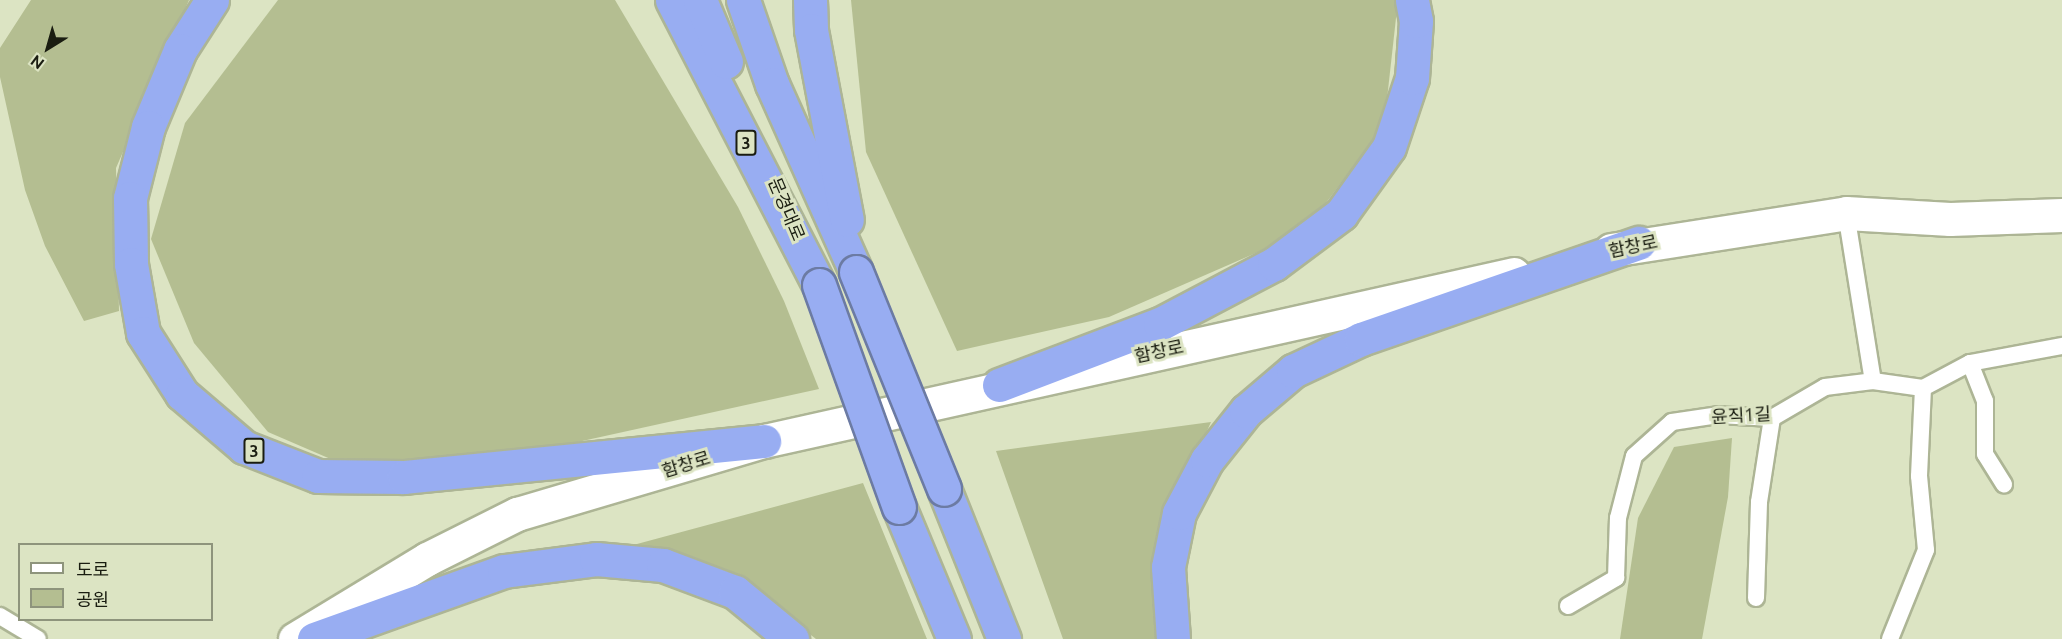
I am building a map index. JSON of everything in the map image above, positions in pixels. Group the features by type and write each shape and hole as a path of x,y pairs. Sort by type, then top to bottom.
{"highway":[{"name":"3","path":"212,0 180,50 148,127 130,198 131,264 143,333 182,394 244,447 318,476 404,477 764,441"},
{"name":"3","path":"672,0 819,285 900,507 954,639"},
{"name":"문경대로","path":"700,0 819,285"},
{"name":"문경대로","path":"743,0 772,84 856,272"},
{"path":"810,0 811,30 856,272 1004,639"},
{"path":"999,386 1160,324 1274,264 1341,214 1389,147 1412,78 1416,21 1412,0"},
{"path":"1173,639 1168,567 1179,513 1208,460 1246,411 1293,371 1361,339 1639,243"},
{"path":"314,639 504,571 596,559 663,565 735,592 792,639"}],"main road":[{"name":"함창로","path":"295,639 427,560 517,514 764,441 999,386 1502,277 1639,243 1846,213 1950,219 2062,215"}],"lane":[{"path":"1846,213 1873,381"},
{"path":"1890,639 1926,550 1919,476 1923,388 1970,363 2062,346"},
{"path":"1970,363 1985,401 1984,454 2004,485"},
{"name":"윤직1길","path":"1568,606 1616,578 1618,518 1634,456 1671,422 1719,415 1772,418 1825,387 1873,381 1923,388"},
{"path":"1756,598 1759,502 1772,418"},
{"path":"0,615 38,639"}],"green space":[{"path":"31,0 189,0 116,168 119,311 84,321 45,246 25,190 0,77 0,48"},
{"path":"278,0 615,0 738,207 784,301 819,389 564,445 363,473 268,432 194,343 151,239 185,123"},
{"path":"851,0 1398,0 1384,126 1304,232 1109,317 957,351 866,152"},
{"path":"1211,422 1153,552 1173,639 1063,639 996,451"},
{"path":"1732,438 1728,497 1702,639 1620,639 1638,518 1674,447"},
{"path":"863,483 927,639 816,639 754,590 611,551"}]}
